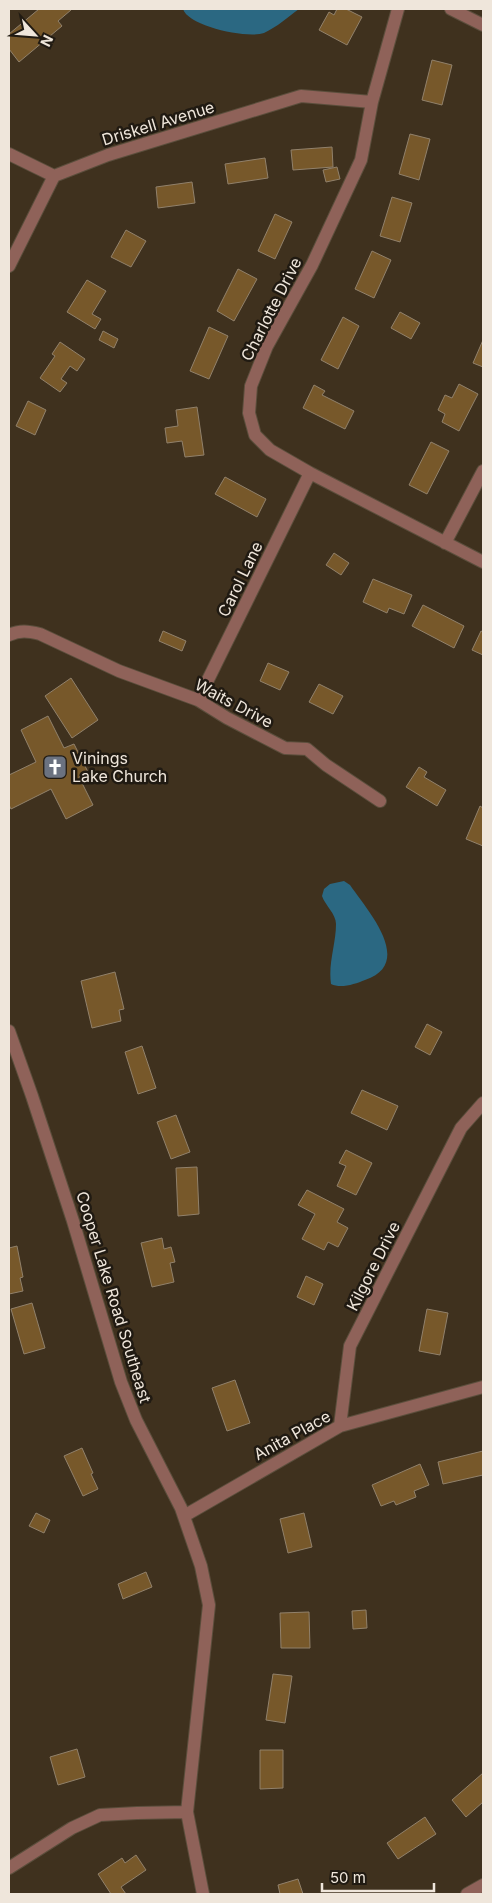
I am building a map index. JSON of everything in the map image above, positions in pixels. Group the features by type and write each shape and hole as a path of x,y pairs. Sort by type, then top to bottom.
{"street":[{"name":"Charlotte Drive","path":"398,9 372,102 361,160 312,265 267,346 252,386 249,413 254,435 270,450 310,473 483,562"},
{"path":"451,9 483,25"},
{"name":"Driskell Avenue","path":"54,176 108,155 302,96 372,102"},
{"path":"9,154 54,176 9,266"},
{"path":"445,543 483,471"},
{"name":"Carol Lane","path":"198,700 310,473"},
{"name":"Waits Drive","path":"9,635 18,631 40,634 119,671 198,700 227,718 285,748 306,749 326,765 380,801"},
{"name":"Cooper Lake Road Southeast","path":"9,1031 73,1221 120,1382 136,1420 181,1508 201,1566 209,1605 187,1812 203,1894"},
{"name":"Kilgore Drive","path":"340,1426 350,1346 461,1128 483,1103"},
{"name":"Anita Place","path":"184,1516 340,1426 483,1387"},
{"path":"9,1868 72,1828 100,1816 187,1812"},
{"path":"468,1894 483,1885"}],"water":[{"path":"183,9 299,9 269,31 245,34 232,33 206,26 195,21"},
{"path":"344,881 350,885 376,922 387,949 386,962 379,972 357,983 339,986 331,984 330,976 336,920 322,896 324,889 330,884"}],"building":[{"path":"39,9 71,10 58,21 62,26 19,62 9,49 9,34"},
{"path":"337,9 346,9 362,17 347,45 319,30 329,12 334,15"},
{"path":"432,60 452,65 442,105 422,100"},
{"path":"410,134 430,139 419,180 399,174"},
{"path":"332,147 333,167 293,170 291,150"},
{"path":"265,158 268,178 228,184 225,164"},
{"path":"337,167 340,179 326,182 323,170"},
{"path":"192,182 195,203 158,208 156,187"},
{"path":"392,197 412,203 400,242 380,236"},
{"path":"275,214 292,222 275,259 258,251"},
{"path":"126,230 146,241 131,267 111,257"},
{"path":"372,251 391,260 374,298 355,289"},
{"path":"238,269 257,279 234,321 217,311"},
{"path":"87,280 106,291 92,314 101,319 95,329 67,312"},
{"path":"400,312 420,323 411,339 391,328"},
{"path":"343,317 359,326 338,369 321,360"},
{"path":"209,327 228,336 209,379 190,371"},
{"path":"103,331 118,339 114,348 99,340"},
{"path":"483,340 483,367 473,363"},
{"path":"60,342 85,359 77,371 70,366 61,379 67,383 60,392 40,378 55,356 52,354"},
{"path":"459,384 478,394 459,431 442,422 445,414 438,410 445,395 452,398"},
{"path":"314,385 325,391 322,395 354,411 345,429 303,408"},
{"path":"28,401 46,410 35,435 16,426"},
{"path":"197,407 204,455 185,457 182,441 167,443 165,428 178,426 176,410"},
{"path":"431,442 449,451 427,494 409,485"},
{"path":"225,477 266,499 257,517 215,494"},
{"path":"334,553 349,563 341,575 326,565"},
{"path":"373,579 412,595 404,614 389,608 387,613 363,602"},
{"path":"423,605 464,626 454,648 412,626"},
{"path":"163,631 186,641 182,651 159,641"},
{"path":"481,631 483,632 483,655 472,650"},
{"path":"268,663 289,672 280,690 260,681"},
{"path":"71,678 98,720 72,738 45,696"},
{"path":"319,684 343,696 333,714 309,702"},
{"name":"Vinings Lake Church","path":"48,716 64,748 74,744 88,772 79,777 93,805 66,819 51,789 11,809 9,805 9,775 36,762 21,730"},
{"path":"419,767 427,772 424,777 446,790 437,806 406,787"},
{"path":"480,806 483,808 483,846 466,839"},
{"path":"115,972 124,1009 119,1010 121,1021 92,1028 81,981"},
{"path":"427,1024 442,1032 430,1055 415,1047"},
{"path":"142,1046 156,1088 138,1094 125,1052"},
{"path":"362,1090 398,1106 387,1130 351,1113"},
{"path":"176,1115 190,1152 171,1159 157,1122"},
{"path":"346,1150 372,1163 356,1195 337,1186 346,1166 339,1163"},
{"path":"197,1167 199,1214 178,1216 176,1168"},
{"path":"307,1190 344,1209 337,1222 348,1228 338,1247 328,1242 324,1250 302,1239 315,1214 298,1205"},
{"path":"162,1238 164,1249 171,1247 175,1262 170,1263 174,1282 152,1287 141,1243"},
{"path":"17,1246 23,1277 20,1278 23,1291 9,1294 9,1248"},
{"path":"306,1276 323,1284 314,1305 297,1297"},
{"path":"32,1303 45,1348 24,1354 11,1309"},
{"path":"427,1309 448,1313 440,1355 419,1351"},
{"path":"235,1380 250,1423 227,1431 212,1388"},
{"path":"82,1448 98,1489 83,1496 64,1456"},
{"path":"483,1451 483,1475 443,1484 438,1462"},
{"path":"420,1464 429,1485 414,1491 416,1497 396,1505 394,1501 381,1506 372,1485"},
{"path":"36,1513 50,1520 44,1533 29,1526"},
{"path":"304,1513 312,1547 288,1553 280,1519"},
{"path":"146,1572 152,1587 123,1599 118,1584"},
{"path":"366,1610 367,1628 353,1629 352,1611"},
{"path":"309,1612 310,1648 281,1648 280,1613"},
{"path":"273,1674 292,1676 285,1723 266,1720"},
{"path":"77,1749 85,1777 58,1785 50,1757"},
{"path":"260,1750 283,1750 283,1788 260,1789"},
{"path":"483,1773 483,1802 466,1817 452,1800"},
{"path":"425,1817 436,1834 398,1859 387,1843"},
{"path":"136,1855 146,1870 121,1887 126,1894 111,1894 98,1874 122,1858 125,1863"},
{"path":"298,1879 303,1894 280,1894 278,1885"}],"place":[{"name":"Vinings Lake Church","path":"55,767"}]}
